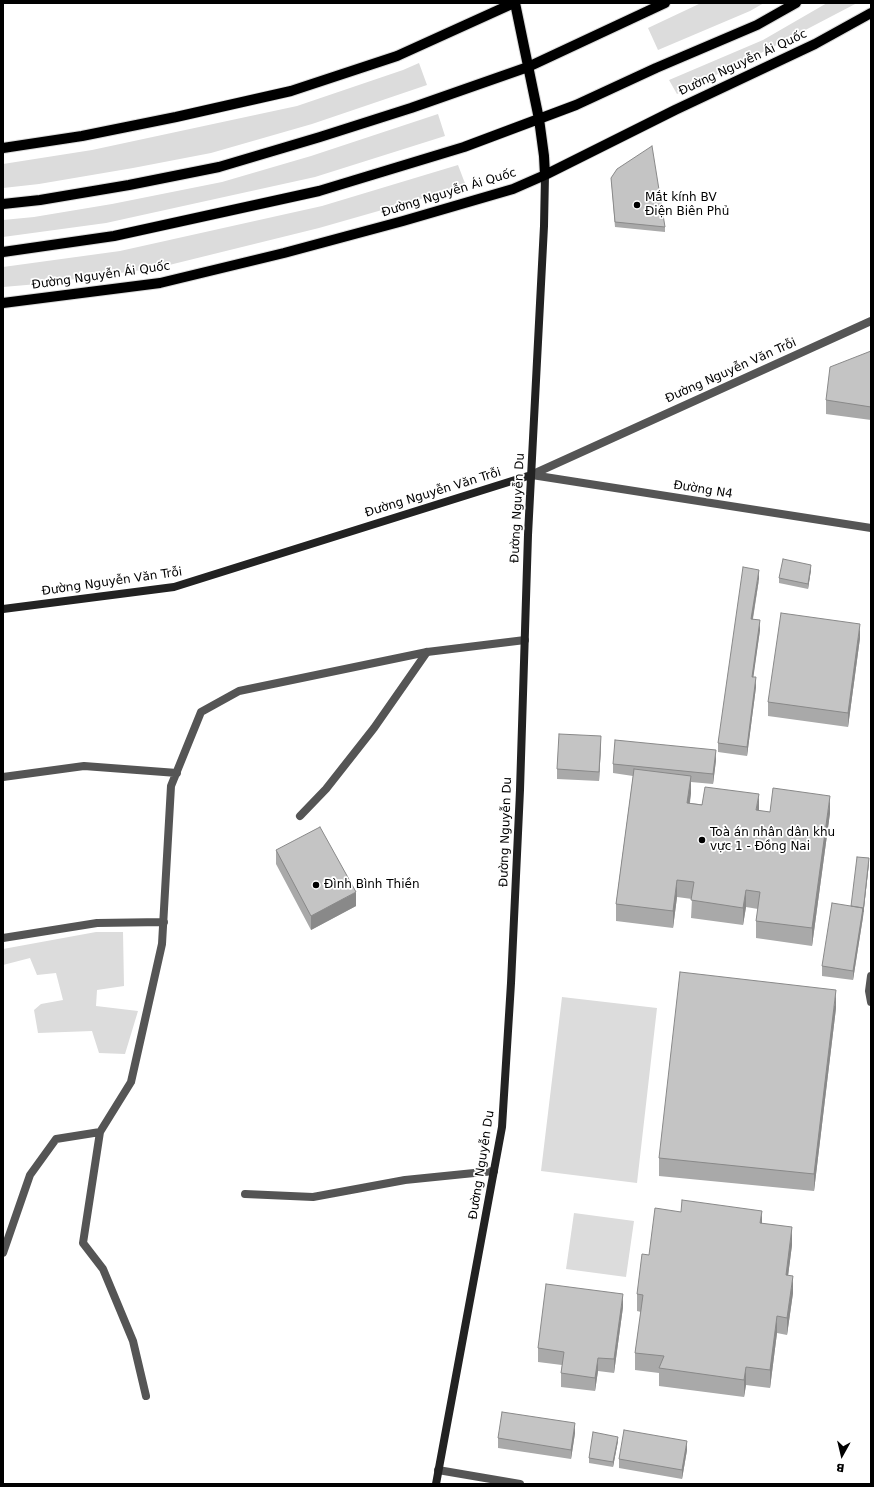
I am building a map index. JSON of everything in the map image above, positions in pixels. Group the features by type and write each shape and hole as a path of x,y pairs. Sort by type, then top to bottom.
{"main road":[{"path":"3,148 82,136 176,117 291,91 397,56 514,3 539,119 545,175"},
{"path":"3,204 40,200 129,185 219,167 343,130 528,67 665,3"},
{"path":"3,252 114,236 319,192 464,147 576,106 656,68 757,25 796,3"},
{"name":"Đường Nguyễn Ái Quốc","path":"3,303 168,281 284,253 403,221 513,189 545,175 675,110 815,44 871,13"},
{"name":"Đường Nguyễn Du","path":"436,1484 502,1127 511,983 531,475 544,226 545,175"},
{"name":"Đường Nguyễn Văn Trỗi","path":"3,609 174,587 531,475"}],"street":[{"name":"Đường Nguyễn Văn Trỗi","path":"531,475 871,321"},
{"name":"Đường N4","path":"531,475 871,528"},
{"path":"146,1396 133,1341 102,1268 84,1245 100,1132 131,1082 162,944 171,786 201,712 239,691 427,652 525,640"},
{"path":"300,816 326,789 374,728 427,652"},
{"path":"3,777 84,766 177,773"},
{"path":"3,938 97,923 164,922"},
{"path":"871,976 869,991 871,1002"},
{"path":"3,1253 30,1175 56,1139 100,1132"},
{"path":"245,1194 313,1197 405,1180 494,1171"},
{"path":"438,1470 520,1484"}],"shaded area":[{"path":"701,3 764,3 750,11 658,50 648,28"},
{"path":"827,3 857,3 769,49 677,94 669,80 763,40"},
{"path":"419,63 427,85 312,124 211,153 39,184 3,188 3,164 92,150 297,106 403,70"},
{"path":"438,114 445,136 315,177 106,223 3,237 3,220 34,217 112,204 222,182 311,156"},
{"path":"458,165 466,186 319,228 157,268 38,284 3,287 3,267 120,251 322,206"},
{"path":"96,932 123,932 124,986 97,990 96,1006 138,1011 125,1054 99,1053 92,1031 38,1033 34,1010 41,1004 63,1000 56,973 37,975 30,958 3,965 3,949"},
{"path":"562,997 657,1008 637,1183 541,1171"},
{"path":"574,1213 634,1221 626,1277 566,1269"}],"building":[{"name":"Mắt kính BV Điện Biên Phủ","path":"652,146 665,227 615,222 611,178 617,169"},
{"path":"871,351 871,407 826,400 830,367"},
{"path":"783,559 811,565 808,584 779,578"},
{"path":"743,567 759,570 751,619 760,620 752,677 756,677 747,747 718,743"},
{"path":"781,613 860,624 848,713 768,702"},
{"path":"559,734 601,736 599,772 557,769"},
{"path":"615,740 716,750 713,774 613,764"},
{"path":"634,769 691,776 687,803 702,805 705,787 759,794 756,810 770,812 773,788 830,796 812,928 756,921 760,892 746,890 743,908 691,900 694,882 677,880 673,911 616,904"},
{"name":"Đình Bình Thiền","path":"320,827 356,892 311,916 276,850"},
{"path":"857,857 869,858 863,912 863,908 851,906"},
{"path":"832,903 863,908 853,971 822,966"},
{"path":"680,972 836,990 814,1174 659,1158"},
{"path":"682,1200 762,1211 760,1223 792,1227 786,1275 793,1276 787,1318 777,1316 770,1370 746,1367 744,1380 659,1368 664,1356 635,1353 643,1295 637,1294 642,1254 649,1255 655,1208 681,1212"},
{"path":"546,1284 623,1294 614,1359 598,1358 595,1378 561,1373 564,1352 538,1348"},
{"path":"502,1412 575,1423 571,1450 498,1438"},
{"path":"624,1430 687,1441 682,1470 619,1459"},
{"path":"593,1432 618,1437 613,1462 589,1458"}],"place":[{"name":"Mắt kính BV Điện Biên Phủ","path":"637,205"},
{"name":"Toà án nhân dân khu vực 1 - Đồng Nai","path":"702,840"},
{"name":"Đình Bình Thiền","path":"316,885"}]}
